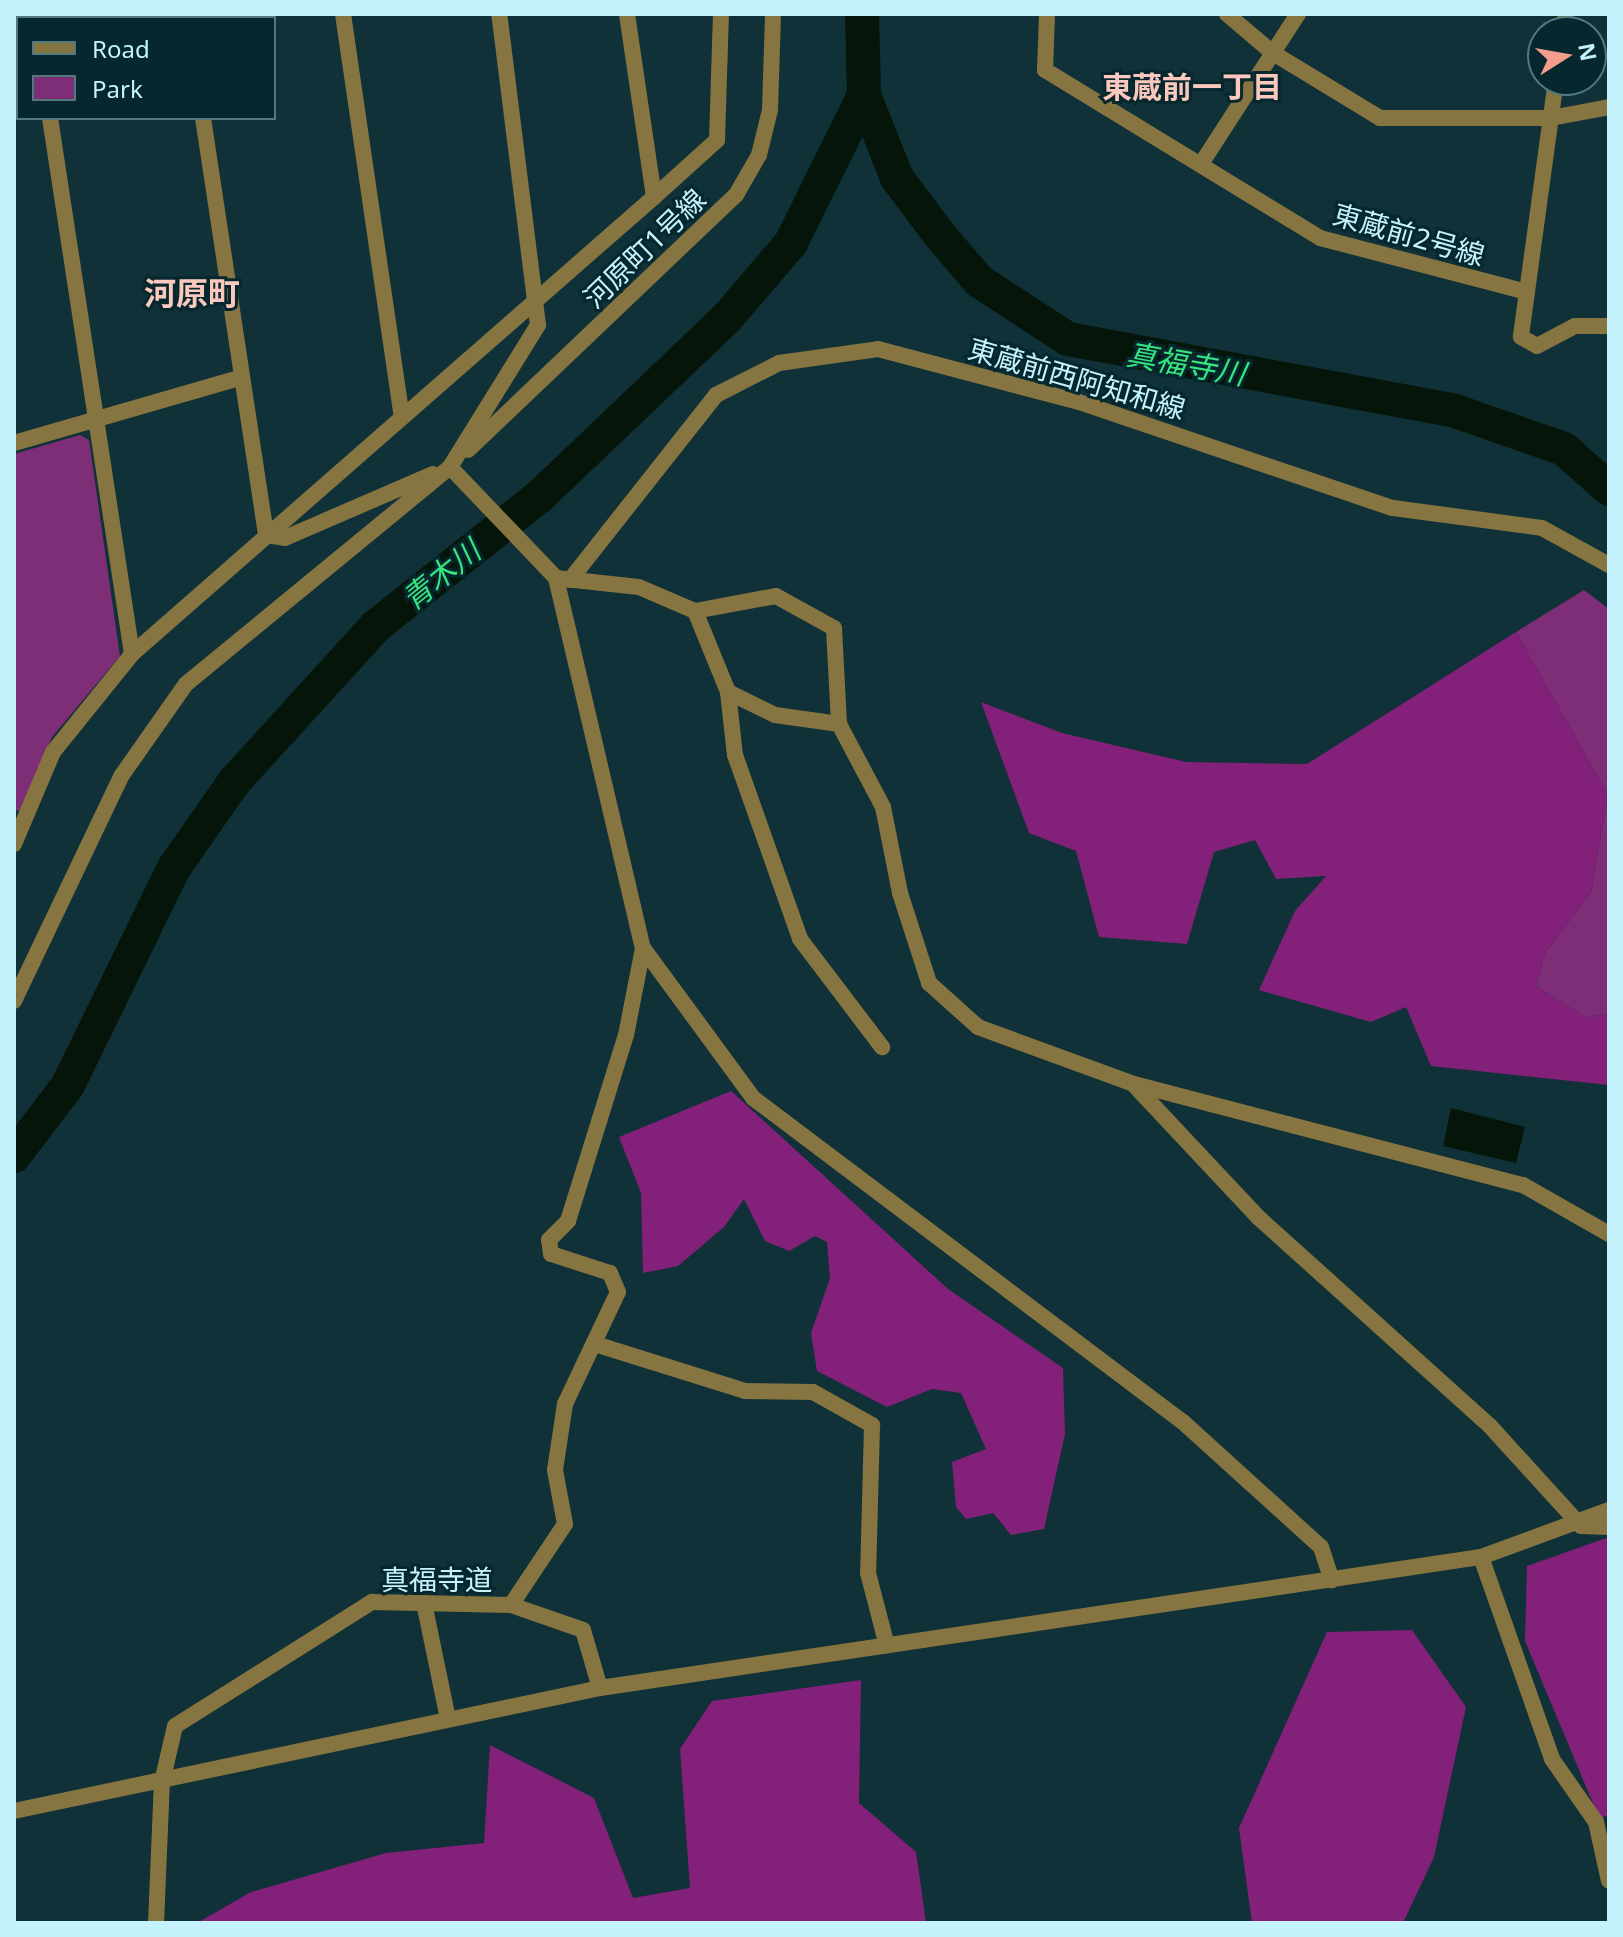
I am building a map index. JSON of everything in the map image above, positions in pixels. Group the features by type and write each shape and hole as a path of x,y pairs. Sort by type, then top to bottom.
{"street":[{"path":"343,14 402,417"},
{"path":"14,1001 122,775 186,684 450,467 538,325 540,304 499,14"},
{"path":"627,14 654,197"},
{"path":"16,835 53,752 132,654 402,417 540,304 717,140 721,14"},
{"name":"河原町1号線","path":"450,467 736,195 759,155 770,110 773,14"},
{"name":"東蔵前2号線","path":"1047,14 1045,70 1338,246 1527,292"},
{"path":"1227,14 1273,53 1380,118 1551,118 1609,107"},
{"path":"1201,164 1298,14"},
{"path":"1554,96 1521,337 1527,346 1575,326 1609,326"},
{"path":"50,120 132,654"},
{"path":"203,120 266,535"},
{"name":"東蔵前西阿知和線","path":"563,579 716,395 779,363 878,349 1282,467 1393,508 1542,528 1609,565"},
{"path":"14,443 242,377"},
{"path":"266,535 285,538 450,467"},
{"path":"450,467 533,561 563,579 639,587 695,611 776,596 834,628 839,724 883,807 900,893 929,983 978,1027 1134,1084 1523,1185 1609,1234"},
{"path":"511,1605 565,1524 555,1470 565,1404 618,1292 610,1273 551,1254 549,1240 568,1221 626,1035 643,948 563,579"},
{"path":"695,611 728,692 735,755 800,939 882,1047"},
{"path":"728,692 775,715 839,724"},
{"path":"643,948 753,1098 1183,1422 1321,1547 1332,1580"},
{"path":"1134,1084 1259,1218 1490,1426 1581,1526 1609,1527"},
{"path":"595,1344 745,1391 813,1392 872,1425 868,1573 887,1646"},
{"path":"14,1811 600,1688 1481,1557 1581,1526 1609,1510"},
{"path":"1481,1557 1552,1759 1596,1822 1609,1881"},
{"name":"真福寺道","path":"156,1923 162,1782 175,1726 372,1602 511,1605 583,1630 600,1688"},
{"path":"424,1603 448,1719"}],"green space":[{"path":"80,435 89,440 120,656 52,737 20,811 14,810 14,454"},
{"path":"1584,590 1609,609 1609,1014 1585,1017 1536,986 1545,953 1591,892 1608,795 1516,632"}],"shaded area":[{"path":"1516,632 1608,795 1591,892 1545,953 1536,986 1585,1017 1609,1014 1609,1085 1431,1066 1406,1007 1371,1022 1259,990 1295,911 1326,876 1276,879 1255,840 1214,852 1187,944 1099,937 1076,851 1029,833 981,702 1062,733 1186,762 1307,764"},
{"path":"731,1091 948,1289 1063,1368 1065,1434 1044,1529 1011,1535 993,1513 966,1519 956,1507 952,1462 986,1449 961,1393 932,1389 887,1407 817,1371 811,1333 830,1278 827,1242 815,1236 789,1251 765,1241 744,1199 724,1227 678,1266 643,1273 641,1193 619,1137"},
{"path":"1451,1108 1525,1127 1516,1163 1443,1146"},
{"path":"1609,1537 1609,1814 1600,1820 1525,1641 1527,1566"},
{"path":"1412,1630 1466,1707 1434,1857 1403,1923 1252,1923 1239,1828 1327,1632"},
{"path":"861,1680 859,1803 916,1852 926,1923 197,1923 251,1892 386,1853 484,1843 490,1745 594,1798 633,1898 690,1888 680,1749 712,1701"}],"waterway":[{"name":"青木川","path":"14,1156 68,1085 174,868 234,782 376,626 541,495 726,319 791,243 864,95 862,14"},
{"name":"真福寺川","path":"864,95 897,178 939,234 979,281 1068,339 1455,411 1564,449 1609,489"}],"district":[{"name":"東蔵前一丁目","path":"1192,87"},
{"name":"河原町","path":"192,293"}]}
